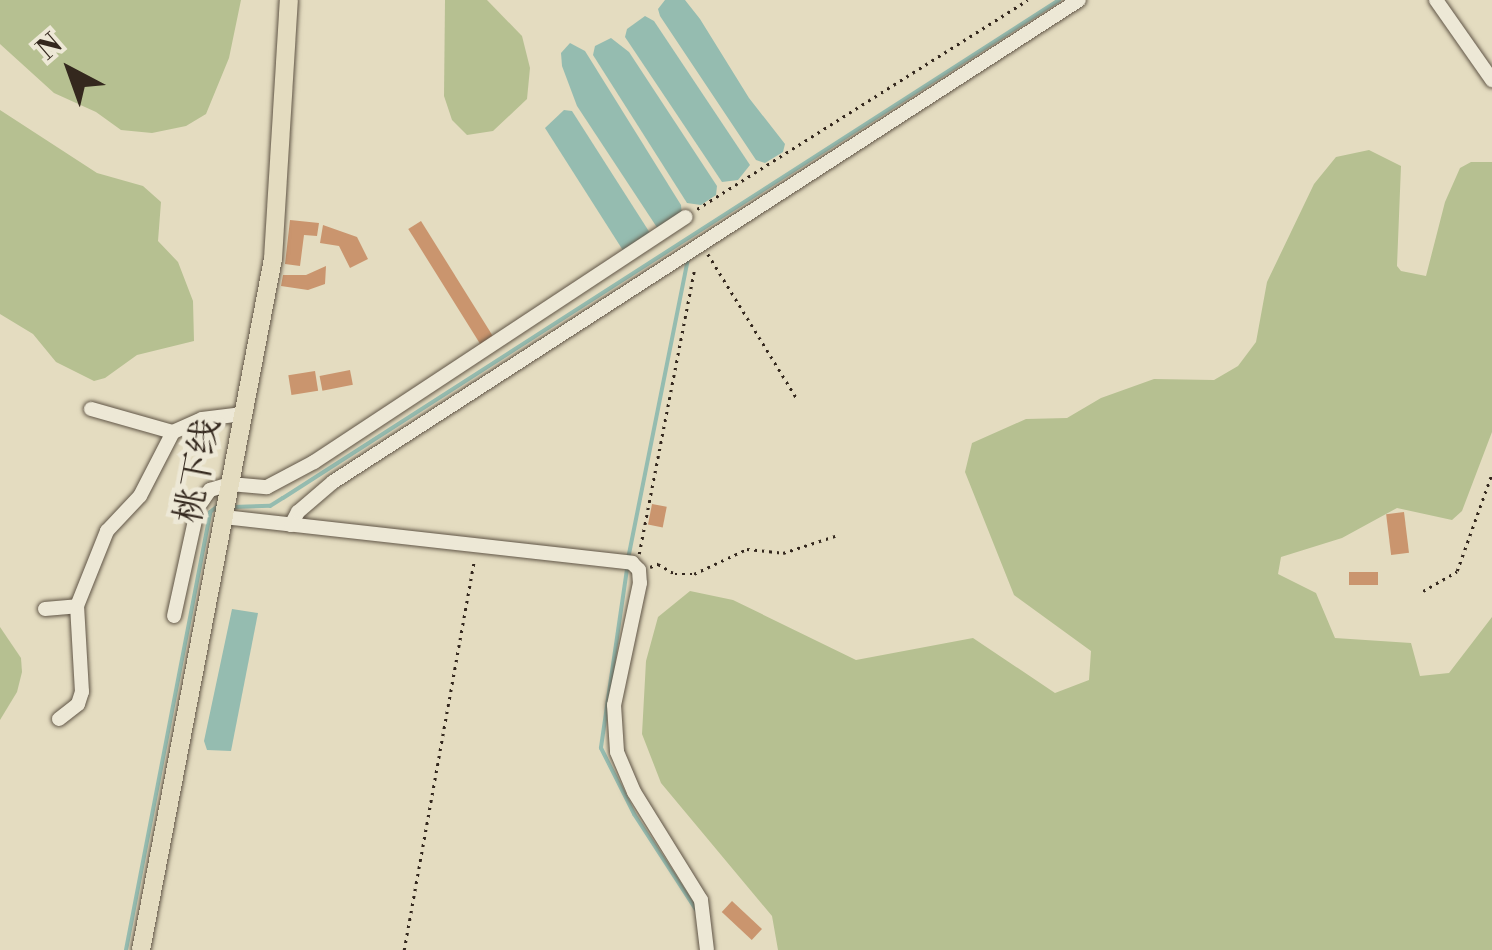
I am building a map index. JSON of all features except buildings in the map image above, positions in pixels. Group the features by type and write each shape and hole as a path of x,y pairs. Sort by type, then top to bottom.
{"main road":[{"name":"桃下线","path":"141,950 273,258 289,0"}],"street":[{"path":"291,524 298,512 332,482 1079,0"},
{"path":"1436,0 1492,80"},
{"path":"174,616 202,497 230,484 266,487 314,462 685,217"},
{"path":"91,409 173,432"},
{"path":"60,718 78,704 82,692 77,606 107,531 140,496 173,432 202,419 243,414"},
{"path":"224,517 624,560 639,570 640,583 614,705 617,752 634,792 701,900 707,950"},
{"path":"45,609 77,606"}],"path":[{"path":"685,217 1026,0"},
{"path":"700,241 796,397"},
{"path":"700,241 639,570 658,564 674,574 694,574 747,549 784,554 835,536"},
{"path":"1422,591 1457,571 1492,473"},
{"path":"404,950 477,544"}],"green space":[{"path":"0,0 241,0 229,58 206,114 186,126 152,133 121,130 96,112 54,93 0,44"},
{"path":"445,0 487,0 522,36 530,68 527,99 493,131 467,135 452,120 444,96"},
{"path":"0,110 97,173 143,186 161,202 158,241 178,262 193,301 194,341 137,355 105,378 94,381 56,362 33,334 0,314"},
{"path":"1369,150 1401,166 1397,266 1401,271 1426,276 1445,202 1460,168 1471,162 1492,162 1492,432 1462,511 1452,520 1397,508 1342,538 1281,557 1278,574 1316,593 1335,638 1411,643 1420,676 1449,673 1492,617 1492,950 778,950 772,916 661,783 642,734 646,661 658,617 690,591 733,600 856,660 973,638 1055,693 1089,680 1091,651 1014,595 965,472 972,443 1026,419 1067,418 1101,398 1154,379 1214,380 1238,366 1256,342 1267,282 1314,184 1336,157"},
{"path":"0,627 21,658 22,672 17,692 0,720"}],"water":[{"path":"665,0 685,0 700,19 749,98 785,144 783,152 765,163 756,160 660,16 658,9"},
{"path":"645,16 654,21 750,165 738,180 722,182 625,37 627,29"},
{"path":"611,38 629,52 717,186 716,195 701,205 687,203 593,55 595,46"},
{"path":"570,43 585,51 681,205 682,215 658,229 577,106 562,66 561,53"},
{"path":"564,110 572,111 650,233 624,252 545,128"},
{"path":"232,609 258,613 231,751 207,750 204,741"}],"waterway":[{"path":"232,507 270,506 1059,0"},
{"path":"628,559 688,260"},
{"path":"126,950 210,512 217,507"},
{"path":"627,569 601,748 634,814 697,911"}]}
